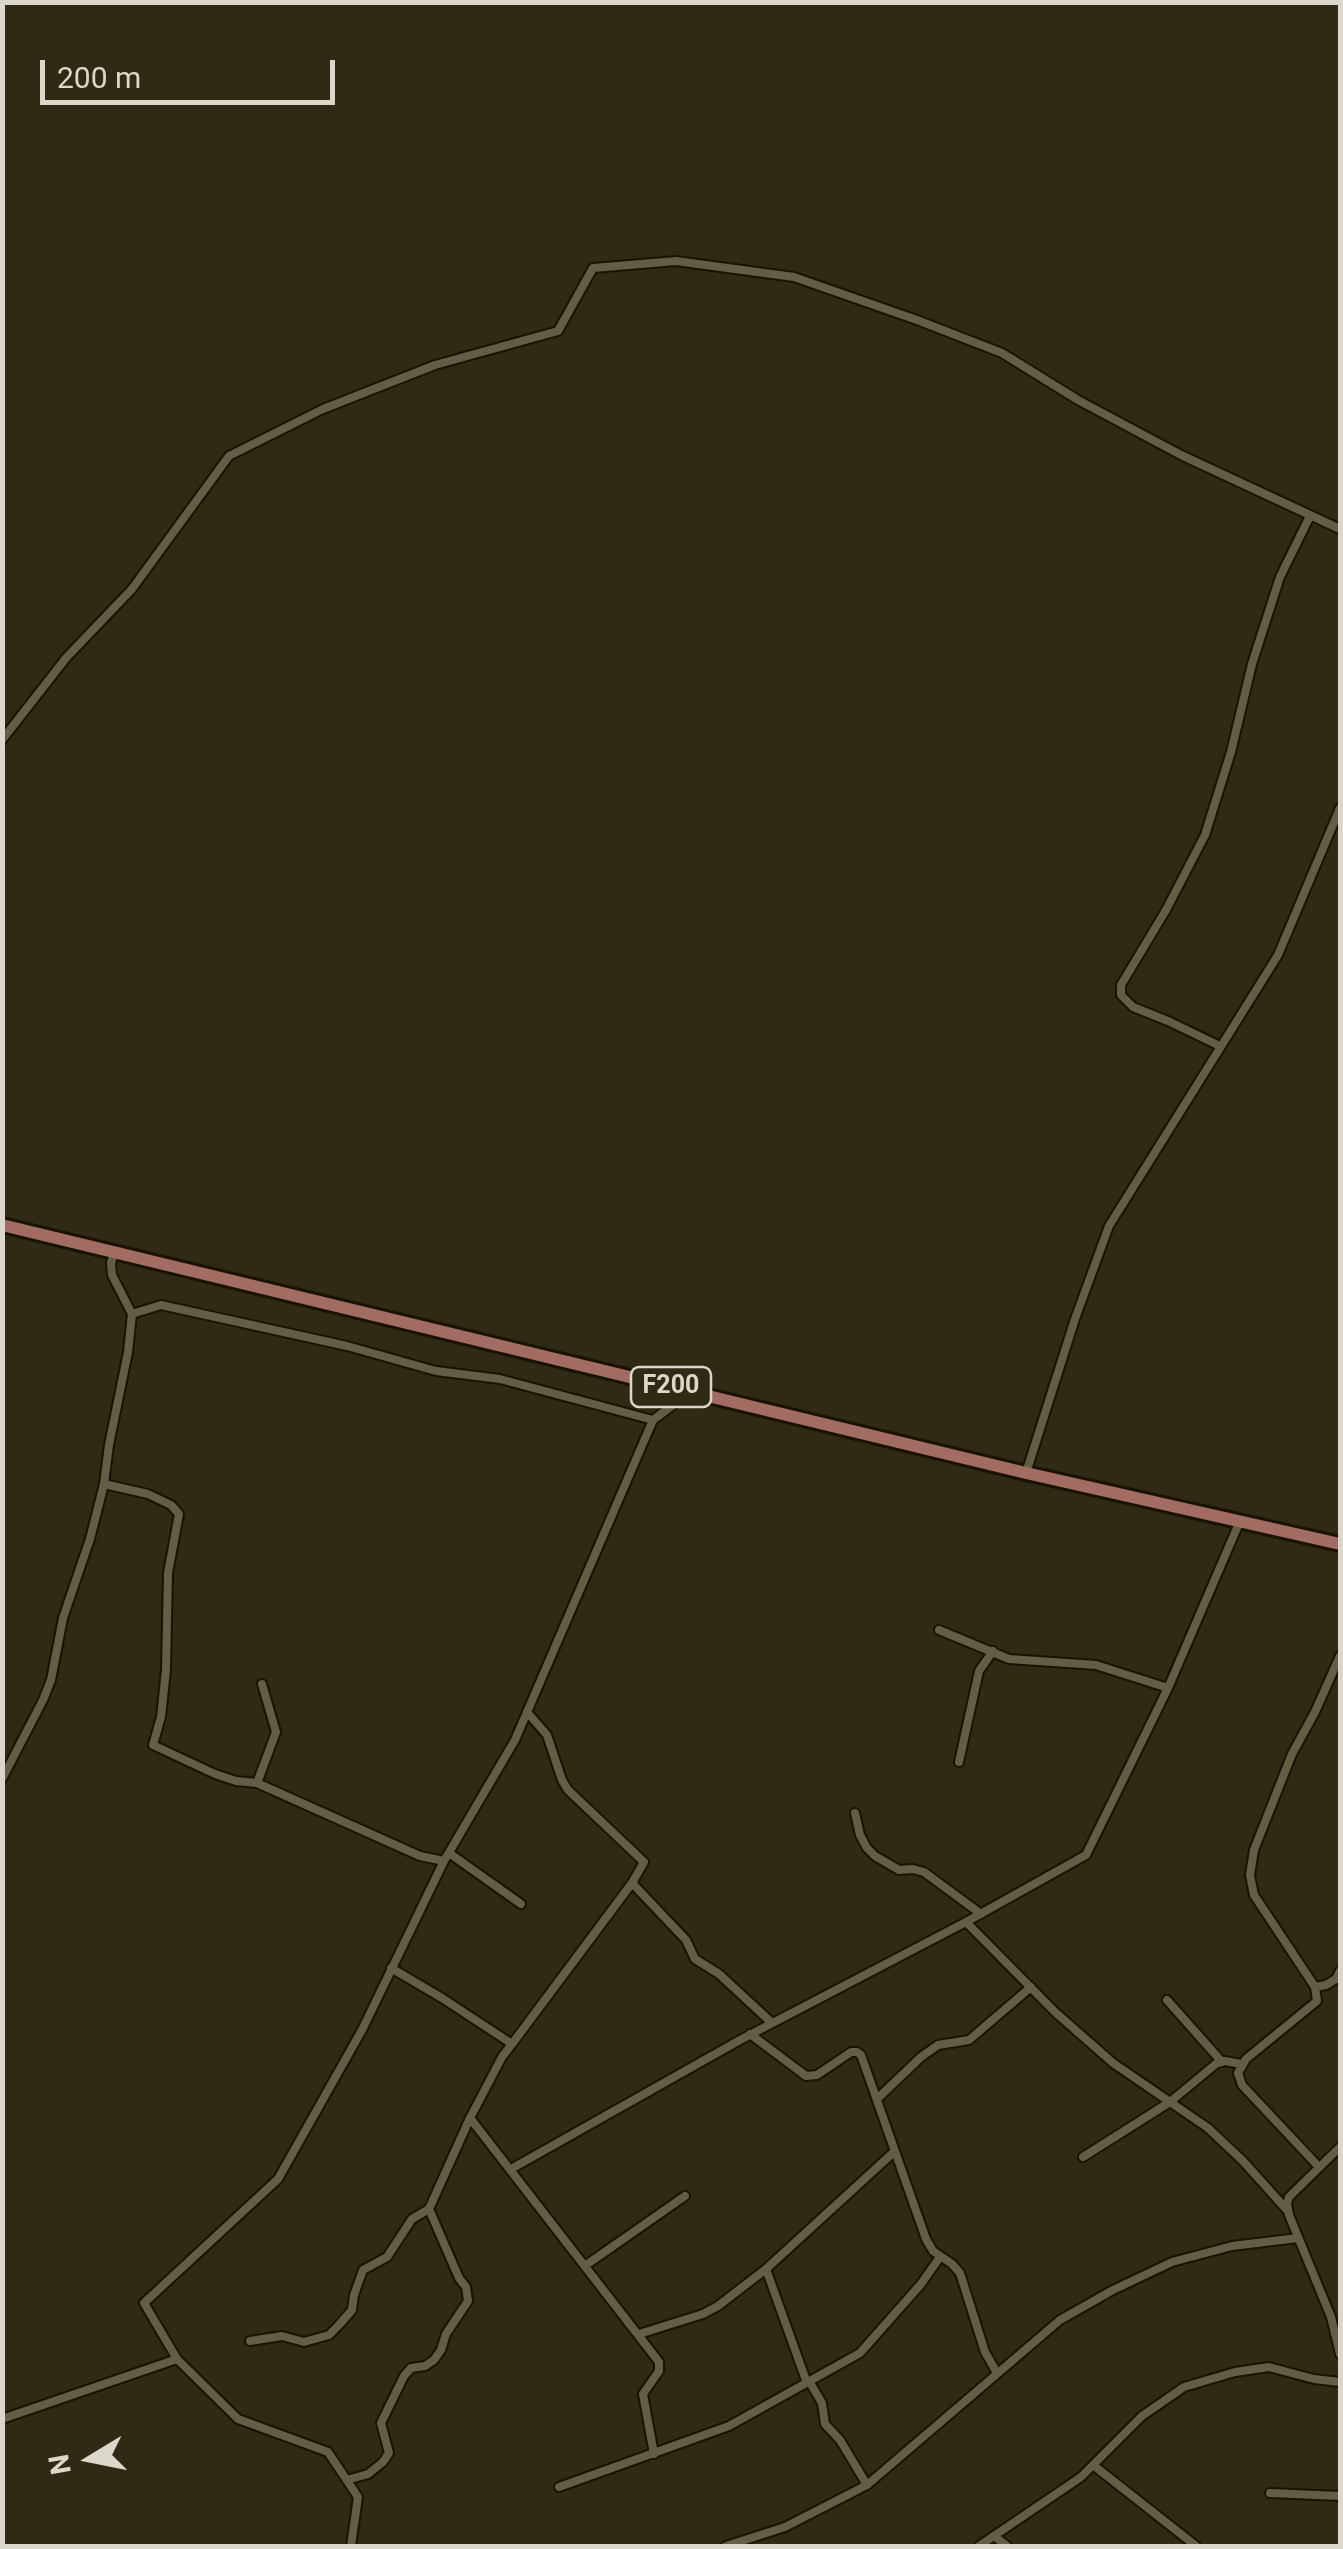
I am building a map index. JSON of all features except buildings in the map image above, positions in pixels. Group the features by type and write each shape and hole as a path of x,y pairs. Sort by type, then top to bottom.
{"main road":[{"name":"F200","path":"2,1225 1340,1544"}],"street":[{"path":"2,740 66,658 132,589 229,456 323,408 420,372 558,332 593,268 676,261 794,277 1002,353 1180,455 1340,529"},
{"path":"1220,1046 1132,1007 1121,995 1121,985 1205,835 1280,577 1310,516"},
{"path":"1026,1472 1109,1226 1278,955 1340,808"},
{"path":"2,1779 51,1680 64,1618 104,1484 132,1314 112,1275 114,1253"},
{"path":"132,1314 161,1305 330,1342 436,1371 500,1380 653,1420"},
{"path":"351,2546 358,2497 328,2452 238,2418 177,2359 144,2304 278,2179 362,2030 447,1857 515,1740 653,1420 690,1392"},
{"path":"104,1484 148,1494 171,1505 179,1514 168,1573 162,1716 153,1745 215,1774 257,1783 420,1856 447,1857 520,1904"},
{"path":"511,2168 772,2022 1086,1855 1168,1688 1240,1521"},
{"path":"939,1630 1020,1662 1081,1662 1168,1688"},
{"path":"959,1762 979,1671 992,1651"},
{"path":"1319,2167 1242,2085 1238,2073 1242,2064 1317,2001 1315,1987 1254,1895 1250,1875 1254,1850 1292,1754 1340,1656"},
{"path":"257,1783 276,1732 262,1684"},
{"path":"250,2341 282,2336 304,2342 329,2335 352,2310 362,2270 387,2257 412,2219 429,2209 502,2057 632,1884 644,1862 568,1790 547,1735 528,1712"},
{"path":"855,1813 860,1835 875,1856 898,1870 924,1872 981,1914"},
{"path":"632,1884 686,1940 695,1959 719,1974 772,2022"},
{"path":"966,1922 1113,2063 1208,2128 1287,2210 1331,2318 1340,2354"},
{"path":"391,1968 512,2044"},
{"path":"1315,1987 1336,1979 1340,1971"},
{"path":"877,2100 921,2057 938,2045 969,2040 1030,1987"},
{"path":"1167,2000 1222,2062"},
{"path":"750,2034 806,2076 817,2075 845,2054 861,2054 926,2239 940,2257 960,2272 985,2352 997,2373"},
{"path":"1083,2158 1170,2102 1218,2063 1242,2064"},
{"path":"470,2118 659,2362 659,2371 643,2394 654,2454"},
{"path":"1287,2210 1289,2197 1340,2147"},
{"path":"639,2334 718,2306 766,2269 895,2151"},
{"path":"586,2266 684,2196"},
{"path":"347,2480 368,2474 383,2462 388,2454 382,2424 404,2376 411,2368 434,2360 468,2301 466,2287 429,2209"},
{"path":"726,2546 785,2527 866,2485 1064,2318 1113,2290 1166,2264 1232,2246 1298,2238"},
{"path":"560,2487 729,2426 860,2353 940,2257"},
{"path":"766,2269 808,2382 822,2404 824,2424 840,2440 866,2485"},
{"path":"2,2419 177,2359"},
{"path":"979,2546 1082,2477 1142,2416 1184,2387 1269,2367 1340,2382"},
{"path":"1093,2465 1196,2546"},
{"path":"1270,2493 1340,2496"},
{"path":"994,2536 1006,2546"}]}
